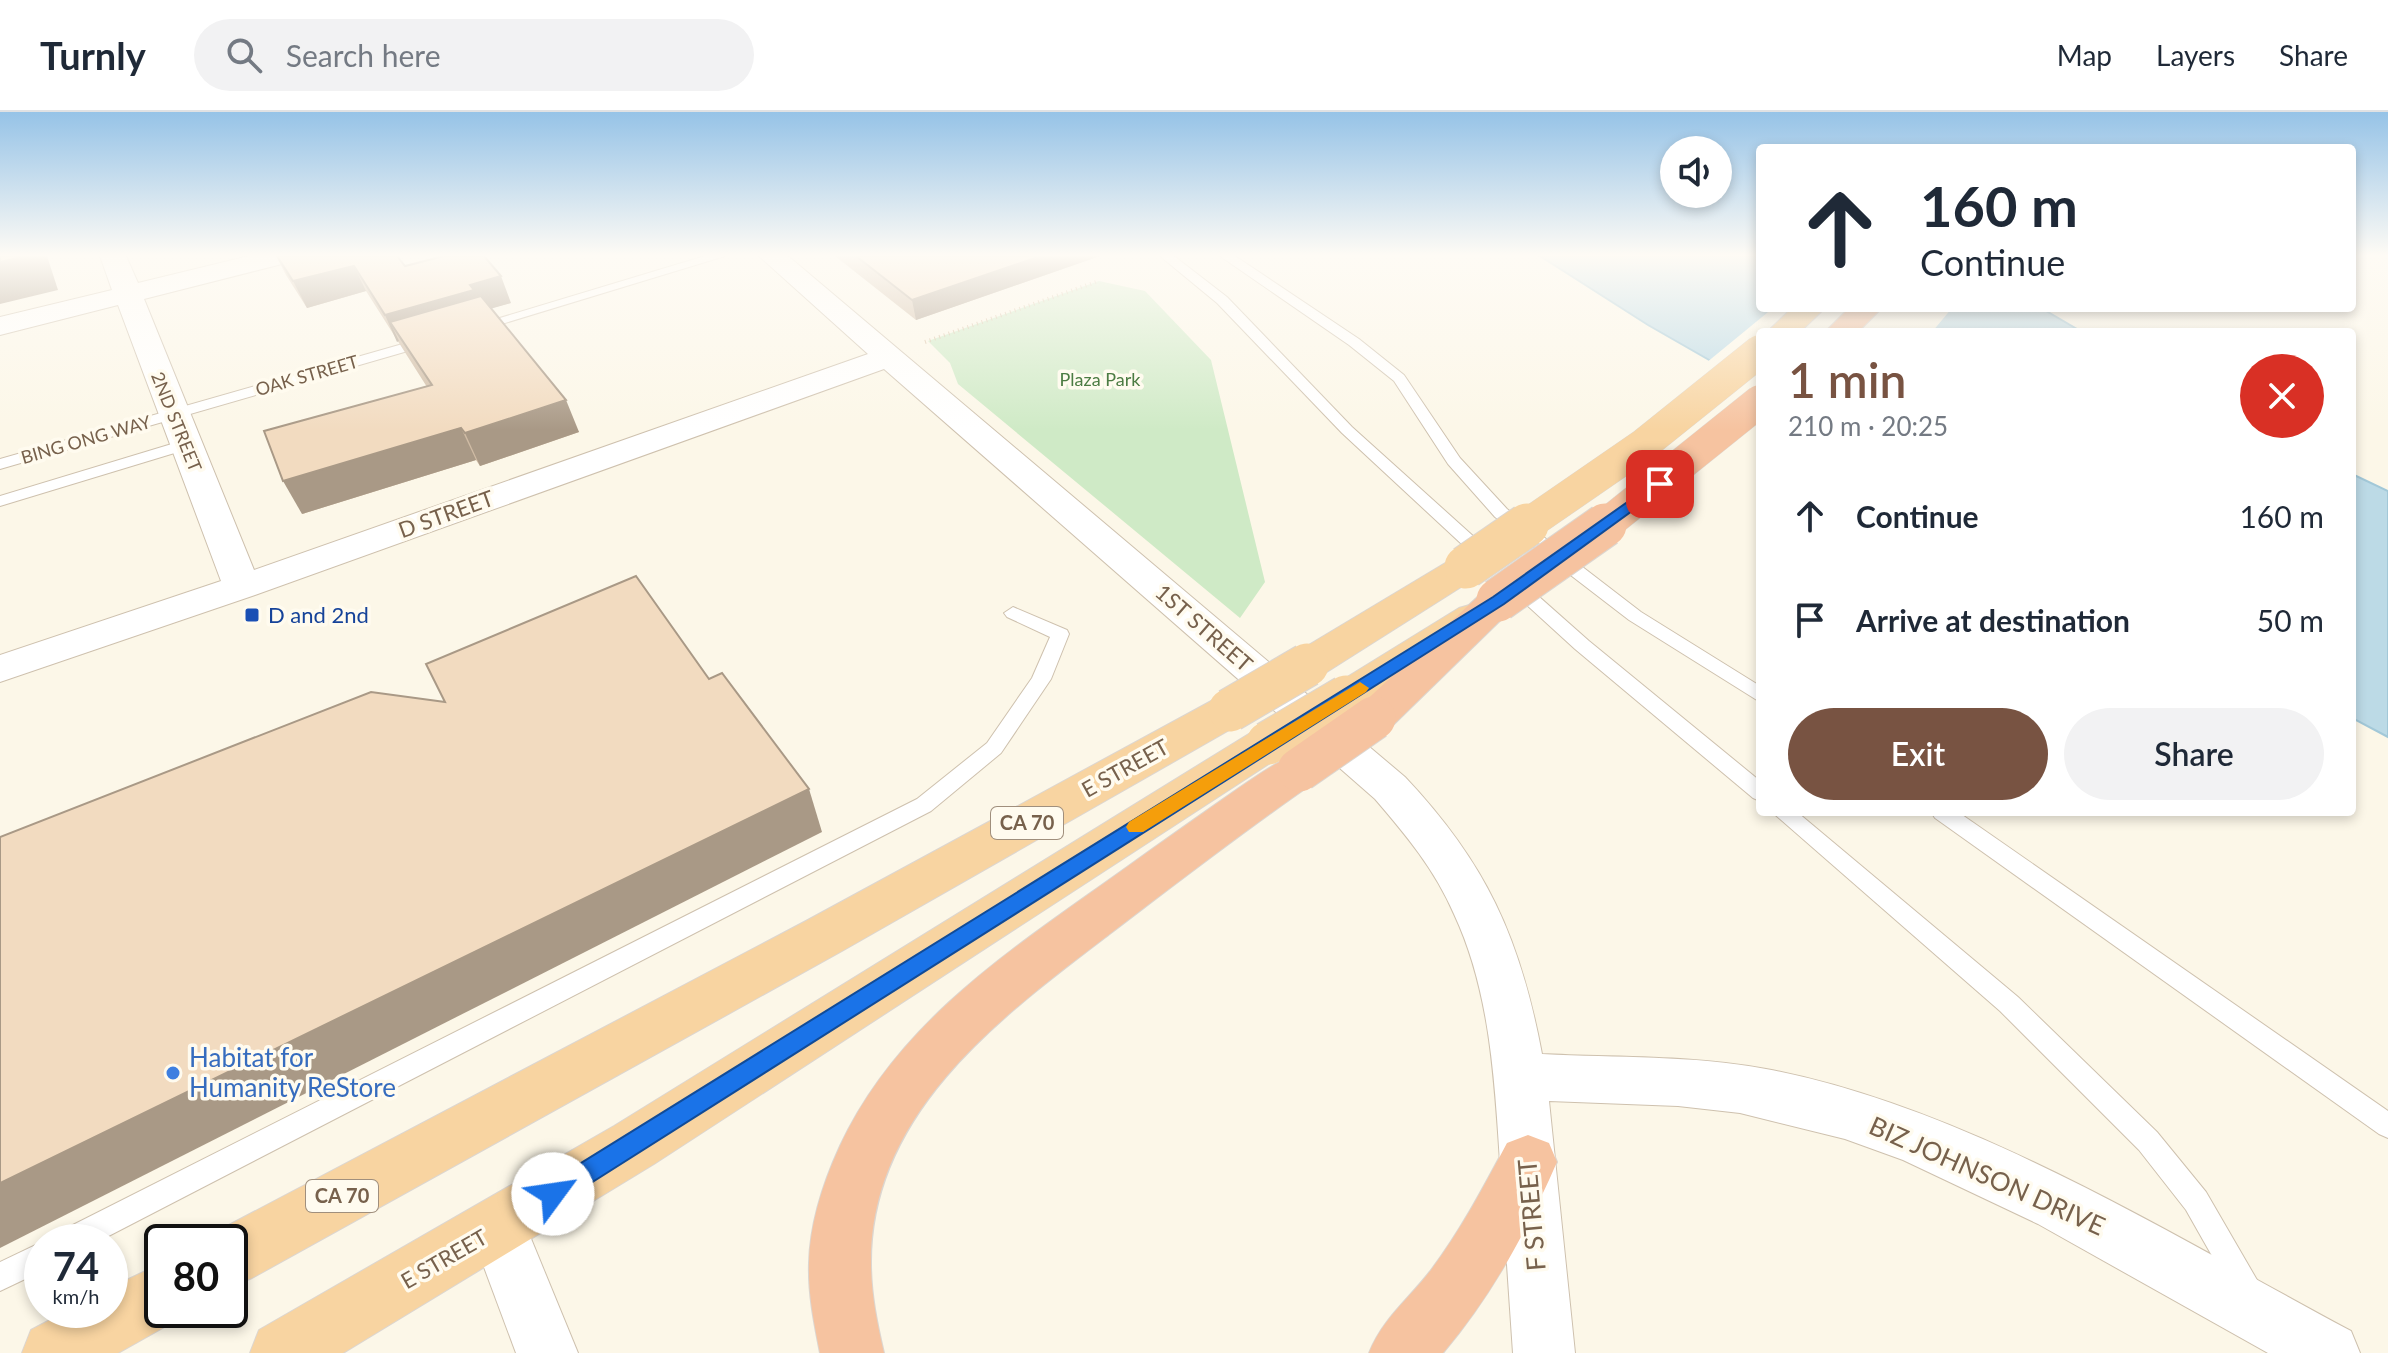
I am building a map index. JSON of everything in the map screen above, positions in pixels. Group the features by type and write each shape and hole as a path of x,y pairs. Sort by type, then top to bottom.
{"highway":[{"path":"1787,328 1803,314"},
{"path":"1844,328 1860,314"},
{"name":"E STREET","path":"248,1247 824,936 1307,665 1466,567 1631,454 1756,354"},
{"path":"852,1353 838,1290 842,1220 864,1155 908,1085 956,1028 1011,981 1221,823 1284,756 1360,708 1498,600 1614,519 1756,404"},
{"name":"E STREET","path":"282,1353 1284,756"},
{"path":"1401,1353 1452,1294 1485,1245 1528,1162"},
{"path":"54,1353 144,1304"}],"street":[{"path":"0,326 48,314"},
{"name":"2ND STREET","path":"135,314 242,587"},
{"name":"1ST STREET","path":"841,314 1418,816 1471,893 1495,949 1522,1076"},
{"name":"D STREET","path":"0,669 242,587 891,356"},
{"name":"F STREET","path":"1522,1076 1544,1353"},
{"name":"BIZ JOHNSON DRIVE","path":"1522,1076 1717,1087 1768,1094 1858,1118 2031,1190 2329,1353"},
{"path":"498,1227 547,1353"}],"lane":[{"path":"461,331 520,314"},
{"path":"1236,314 1365,446 1582,645 1756,790"},
{"path":"1312,314 1399,378 1454,461 1501,513 1635,616 1756,692"},
{"name":"OAK STREET","path":"173,415 446,336"},
{"name":"BING ONG WAY","path":"0,464 173,415"},
{"path":"0,501 185,445"},
{"path":"104,1224 924,805 994,748 1041,679 1060,634 1013,613"},
{"path":"1788,816 2009,1004 2148,1141 2196,1201 2263,1318"},
{"path":"1948,816 2388,1126"},
{"path":"0,1277 24,1265"}],"path":[{"path":"891,356 1008,314"}],"green space":[{"name":"Plaza Park","path":"1005,314 1167,314 1211,360 1265,582 1240,618 958,384 950,363 928,341"}],"water":[{"path":"1631,314 2051,314 2075,328 1756,328 1756,387"},
{"path":"2356,476 2388,491 2388,737 2356,720"}],"pier":[{"path":"1766,314 1947,314 1935,328 1756,328 1756,391 1706,363"}],"building":[{"path":"418,314 496,314 566,400 465,433 461,428 283,481 264,431 432,385 390,322"},
{"name":"Habitat for Humanity ReStore","path":"636,576 709,679 722,673 809,789 0,1183 0,837 371,692 445,702 426,664"}],"slow traffic":[{"path":"1136,827 1360,688"}],"place":[{"name":"D and 2nd","path":"252,615"},
{"name":"Habitat for Humanity ReStore","path":"173,1073"}],"route":[{"path":"553,1194 1498,600 1660,484"}]}
